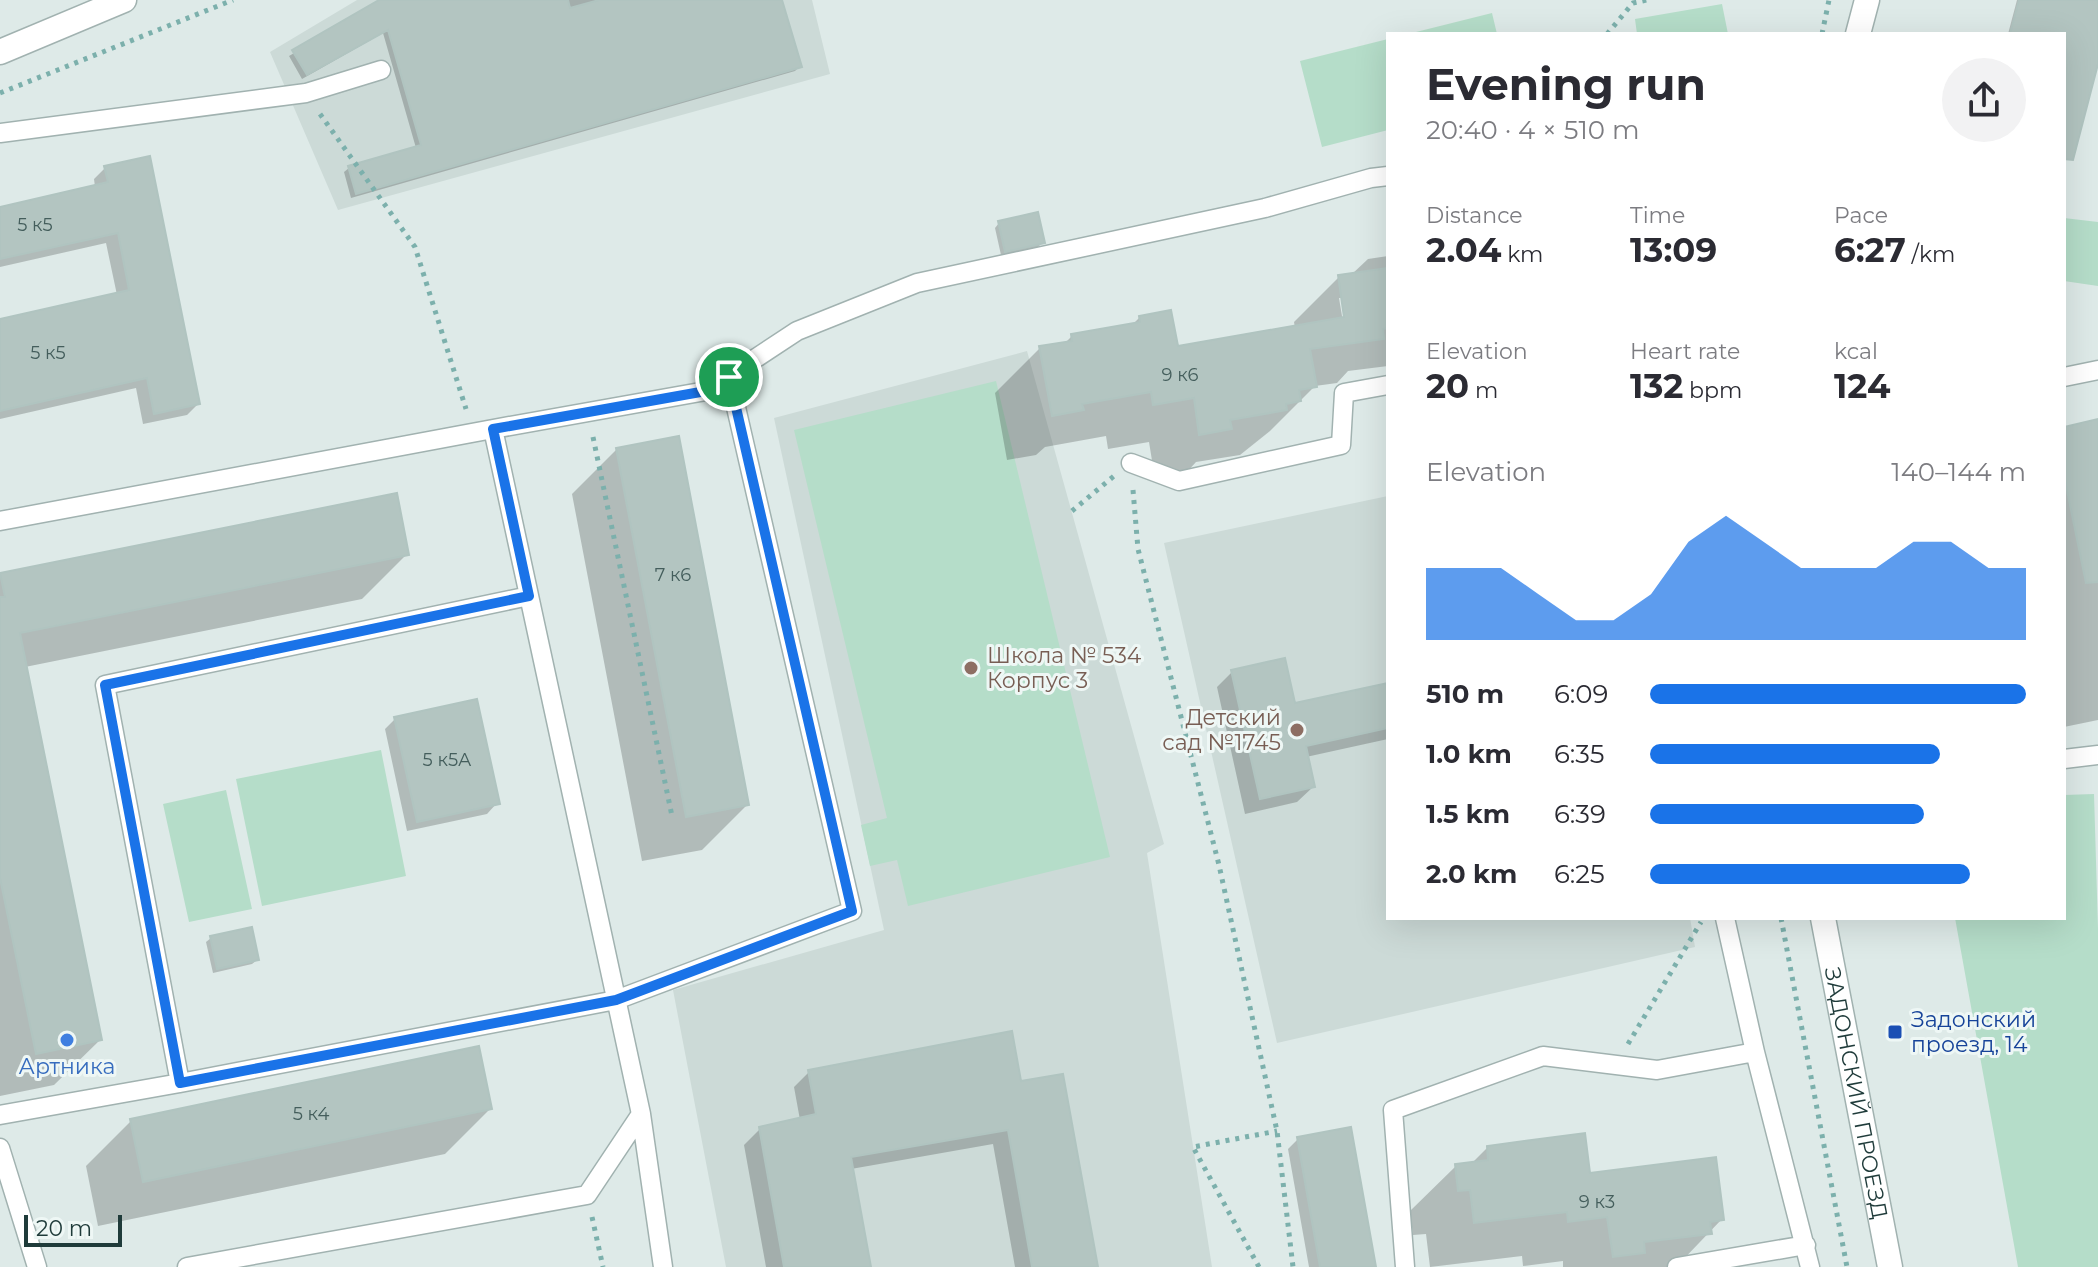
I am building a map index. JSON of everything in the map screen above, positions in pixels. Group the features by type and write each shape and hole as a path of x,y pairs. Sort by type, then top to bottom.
{"street":[{"path":"0,52 124,0"},
{"path":"1859,32 1867,0"},
{"name":"ЗАДОНСКИЙ ПРОЕЗД","path":"1823,920 1890,1267"}],"lane":[{"path":"0,133 306,93 381,70"},
{"path":"0,521 706,391 797,331 917,283 1265,208 1386,176"},
{"path":"2066,377 2098,370"},
{"path":"0,1115 616,1000 852,911 729,377"},
{"path":"1131,463 1179,481 1341,445 1344,393 1386,385"},
{"path":"493,429 641,1114 663,1267"},
{"path":"180,1083 105,685 529,596"},
{"path":"2066,759 2098,755"},
{"path":"1725,920 1755,1052 1810,1267"},
{"path":"1405,1267 1393,1110 1543,1056 1657,1070 1755,1052"},
{"path":"187,1267 587,1195 641,1114"},
{"path":"0,1148 37,1267"},
{"path":"1677,1267 1806,1245"}],"path":[{"path":"0,93 233,0"},
{"path":"1609,32 1633,3 1647,0"},
{"path":"1822,32 1829,0"},
{"path":"306,93 415,247 474,433"},
{"path":"588,412 672,816"},
{"path":"1072,511 1131,463"},
{"path":"1131,463 1138,549 1219,865 1277,1131 1293,1267"},
{"path":"1615,1065 1702,920"},
{"path":"1781,920 1847,1267"},
{"path":"1259,1267 1193,1147 1277,1131"},
{"path":"587,1195 603,1267"}],"shaded area":[{"path":"357,0 812,0 830,74 338,210 270,52"},
{"name":"Школа № 534 Корпус 3","path":"1027,351 1164,844 1147,853 1212,1267 726,1267 673,990 884,930 774,418"},
{"name":"Детский сад №1745","path":"1386,496 1386,920 1690,920 1695,947 1277,1043 1164,543"}],"green space":[{"path":"1722,4 1728,32 1637,32 1635,19"},
{"path":"1492,13 1497,32 1416,32"},
{"path":"1386,40 1386,131 1322,147 1300,61"},
{"path":"2066,218 2098,222 2098,286 2066,281"},
{"path":"996,381 1110,857 908,906 897,860 870,866 861,825 887,818 794,430"},
{"path":"381,750 406,876 262,906 236,779"},
{"path":"226,790 252,909 189,922 163,804"},
{"path":"2094,794 2098,929 2098,1267 2018,1267 1955,920 2066,920 2066,795"}],"building":[{"path":"379,0 568,0 570,8 599,0 782,0 802,67 356,194 348,166 421,145 388,30 307,75 292,50"},
{"path":"2019,0 2098,0 2098,64 2073,160 2066,159 2066,32 2011,32"},
{"path":"150,156 200,404 154,414 147,378 0,411 0,319 129,290 118,233 0,259 0,207 108,182 104,166"},
{"path":"1038,212 1045,243 1005,252 998,221"},
{"path":"1386,268 1384,339 1310,349 1317,387 1299,390 1301,401 1286,404 1287,410 1230,420 1232,429 1199,435 1194,398 1153,405 1151,392 1082,404 1084,410 1052,416 1039,346 1072,341 1071,334 1140,322 1139,316 1171,310 1178,346 1344,317 1338,275"},
{"path":"2098,419 2098,582 2086,583 2066,486 2066,427"},
{"path":"679,436 749,805 686,817 616,448"},
{"path":"397,493 409,555 20,633 102,1040 36,1054 0,878 0,597 5,597 0,573"},
{"path":"1285,658 1295,703 1386,683 1386,728 1306,746 1315,787 1260,799 1231,670"},
{"path":"477,699 500,804 417,822 394,717"},
{"path":"252,927 259,960 217,969 210,936"},
{"path":"1012,1031 1021,1081 1063,1074 1098,1267 1032,1267 1008,1130 851,1157 871,1267 784,1267 759,1127 816,1114 808,1070"},
{"path":"479,1046 492,1109 143,1182 130,1119"},
{"path":"1351,1127 1376,1267 1320,1267 1297,1137"},
{"path":"1585,1133 1590,1173 1716,1157 1724,1220 1710,1222 1712,1234 1644,1242 1645,1253 1613,1257 1607,1217 1568,1222 1567,1212 1474,1223 1470,1190 1458,1191 1455,1164 1488,1160 1487,1146"}],"place":[{"name":"Школа № 534 Корпус 3","path":"971,668"},
{"name":"Детский сад №1745","path":"1297,730"},
{"name":"Задонский проезд, 14","path":"1895,1032"},
{"name":"Артника","path":"67,1040"}],"route":[{"path":"729,377 852,911 616,1000 180,1083 105,685 529,596 493,429 706,391 729,377"}]}
